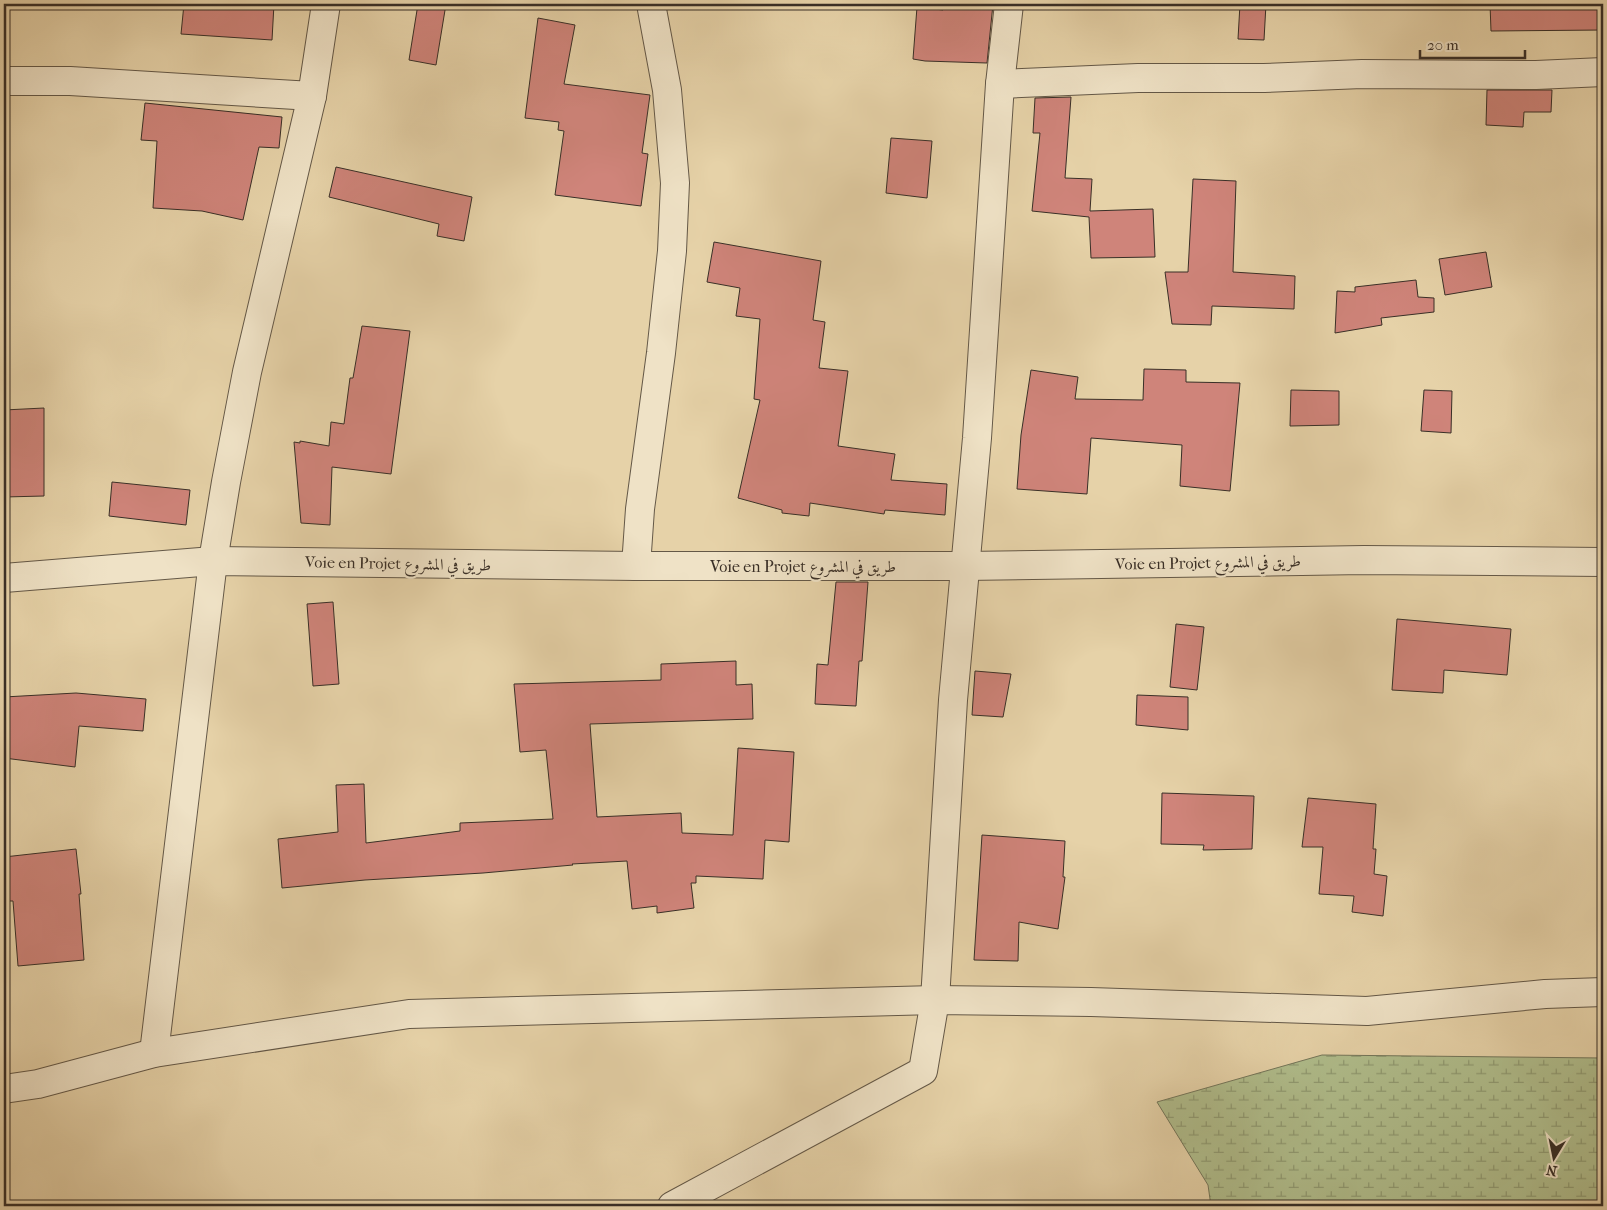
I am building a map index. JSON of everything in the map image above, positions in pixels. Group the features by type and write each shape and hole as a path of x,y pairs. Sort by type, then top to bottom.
{"street":[{"path":"154,1053 213,561 247,372 312,96 326,4"},
{"path":"636,566 640,509 661,353 671,260 675,184 667,90 651,4"},
{"path":"672,1206 923,1071 935,1000 953,700 978,438 1000,84 1009,4"},
{"path":"1000,84 1138,78 1264,78 1362,74 1536,75 1603,72"},
{"path":"4,81 70,82 312,96"},
{"name":"Voie en Projet طريق في المشروع","path":"4,578 213,561 636,566 965,566 1364,560 1603,562"},
{"path":"4,1089 38,1084 154,1053 409,1014 935,1000 1091,1002 1367,1011 1545,994 1603,992"}],"green space":[{"path":"1322,1055 1603,1058 1603,1206 1211,1206 1208,1185 1157,1102"}],"building":[{"path":"184,4 274,4 272,40 181,34"},
{"path":"418,4 446,4 436,65 409,60"},
{"path":"944,4 993,4 987,63 913,59 917,7 943,10"},
{"path":"1240,4 1266,4 1264,40 1238,39"},
{"path":"1490,4 1603,4 1603,30 1491,31"},
{"path":"538,18 575,25 564,84 650,95 642,153 648,154 641,206 555,195 564,131 558,130 559,122 525,118"},
{"path":"1487,90 1552,90 1551,112 1524,112 1523,127 1486,125"},
{"path":"1071,97 1065,178 1092,179 1090,211 1153,209 1155,257 1091,258 1089,217 1032,211 1040,133 1033,133 1035,98"},
{"path":"145,103 282,117 279,148 259,147 243,220 202,211 153,208 157,141 141,140"},
{"path":"891,138 932,141 927,198 886,193"},
{"path":"336,167 472,197 464,241 437,236 439,224 329,197"},
{"path":"1193,179 1236,181 1233,272 1295,276 1294,309 1212,306 1211,325 1172,324 1165,272 1188,272"},
{"path":"714,242 821,261 813,320 825,322 819,368 848,371 838,446 895,454 891,480 947,484 945,515 885,510 884,514 810,503 809,516 782,513 782,510 738,498 760,400 754,399 760,319 736,316 740,288 707,282"},
{"path":"1486,252 1492,287 1445,295 1439,259"},
{"path":"1416,280 1418,297 1434,298 1434,312 1381,318 1382,325 1335,333 1337,291 1355,292 1355,287"},
{"path":"362,326 410,331 391,474 332,467 330,525 301,523 294,442 300,443 300,441 329,446 331,422 344,424 350,378 353,378"},
{"path":"1144,369 1186,370 1186,382 1240,383 1230,491 1180,486 1182,445 1091,438 1087,494 1017,489 1021,435 1031,370 1078,377 1075,399 1143,400"},
{"path":"1291,390 1339,391 1339,425 1290,426"},
{"path":"1424,390 1452,391 1451,433 1421,431"},
{"path":"44,408 44,496 4,497 4,410"},
{"path":"112,482 190,490 186,525 109,516"},
{"path":"836,582 868,582 862,661 859,661 856,706 815,704 817,664 828,665"},
{"path":"333,602 339,684 313,686 307,604"},
{"path":"1397,619 1511,629 1507,675 1444,670 1443,693 1392,690"},
{"path":"1176,624 1204,627 1197,690 1170,687"},
{"path":"736,661 736,685 752,684 753,719 590,724 597,817 681,813 682,833 733,835 738,748 794,752 789,842 765,840 763,879 696,876 696,883 691,883 694,908 657,913 657,906 632,909 627,861 282,888 278,839 338,832 336,785 364,784 366,843 460,831 460,823 553,819 546,750 520,752 514,684 661,680 661,664"},
{"path":"975,671 1011,674 1003,717 972,715"},
{"path":"76,693 146,699 143,731 79,726 75,767 4,758 4,697"},
{"path":"1137,695 1188,697 1188,730 1136,725"},
{"path":"1162,793 1254,796 1252,849 1203,850 1204,845 1161,844"},
{"path":"1308,798 1376,804 1373,849 1376,849 1374,874 1387,876 1383,916 1352,912 1354,896 1319,894 1323,847 1302,847"},
{"path":"982,835 1065,841 1063,877 1065,877 1058,929 1019,922 1018,961 974,960"},
{"path":"76,849 81,894 79,894 84,960 18,966 13,901 4,901 4,857"}]}
